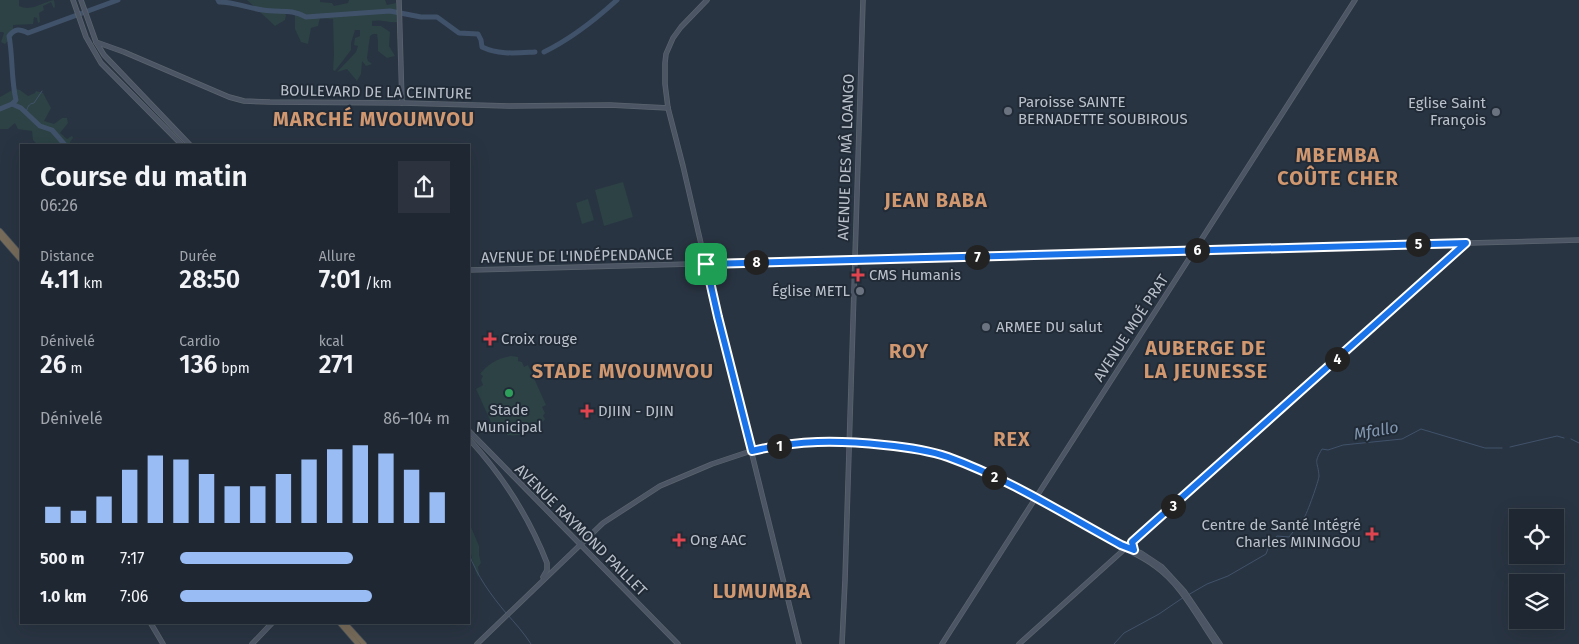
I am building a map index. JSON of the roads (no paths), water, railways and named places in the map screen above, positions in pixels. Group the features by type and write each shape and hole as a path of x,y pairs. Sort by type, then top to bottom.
{"highway":[{"path":"0,231 20,254"},
{"path":"0,236 20,259"},
{"path":"341,624 358,644"},
{"path":"346,624 364,644"}],"street":[{"path":"73,0 94,53 100,63 181,144"},
{"path":"81,0 96,42 108,60 189,144"},
{"path":"399,0 402,103"},
{"path":"707,0 681,27 673,38 666,54 665,80 668,108 684,166 718,317 799,644"},
{"name":"AVENUE DES MÂ LOANGO","path":"842,644 863,0"},
{"name":"AVENUE MOÉ PRAT","path":"942,644 1355,0"},
{"name":"BOULEVARD DE LA CEINTURE","path":"96,42 244,101 509,106 610,105 668,108"},
{"path":"1195,250 1579,240"},
{"path":"1017,644 1120,554 1124,547 1132,542 1464,243"},
{"path":"1017,644 1464,243"},
{"name":"AVENUE DE L'INDÉPENDANCE","path":"470,270 854,261 1195,250"},
{"name":"AVENUE RAYMOND PAILLET","path":"470,432 678,644"},
{"path":"470,440 493,468 519,505 537,538 547,563 551,568 555,568"},
{"path":"478,644 602,523 660,486 712,464 752,451 792,443 850,441 918,450 947,457 1014,486 1036,498 1162,568 1176,581 1220,644"},
{"path":"1132,542 1132,551"},
{"path":"1120,554 1132,551 1156,566 1174,583 1216,644"},
{"path":"541,582 547,570 547,563"},
{"path":"151,624 163,644"},
{"path":"252,644 271,624"}],"waterway":[{"path":"0,109 12,104 16,100 9,36 11,33 18,30 28,33 118,0"},
{"path":"218,0 219,2 269,11 285,11 306,17 390,11 421,17 437,17 459,33 478,34 482,47 488,50 508,53 535,52"},
{"path":"544,52 582,29 617,0"},
{"path":"26,112 28,106 34,103 42,91"},
{"path":"12,104 21,108 40,126 52,130 64,144"},
{"name":"Mfallo","path":"1304,518 1319,476 1317,460 1322,449 1328,450 1343,445 1402,439 1421,429 1485,448 1502,448"},
{"name":"Mfallo","path":"1510,447 1557,436 1564,438"},
{"name":"Mfallo","path":"1571,439 1579,443"},
{"name":"Mfallo","path":"1188,595 1207,584 1228,576 1266,554 1269,546 1277,536 1289,537 1301,522"},
{"path":"470,556 480,578 531,644"},
{"name":"Mfallo","path":"1114,644 1124,633 1159,614 1184,597"}],"place":[{"name":"Paroisse SAINTE BERNADETTE SOUBIROUS","path":"1008,111"},
{"name":"Eglise Saint François","path":"1496,112"},
{"name":"CMS Humanis","path":"858,275"},
{"name":"Église METL","path":"860,291"},
{"name":"ARMEE DU salut","path":"986,327"},
{"name":"Croix rouge","path":"490,339"},
{"name":"Stade Municipal","path":"509,393"},
{"name":"DJIIN - DJIN","path":"587,411"},
{"name":"Centre de Santé Intégré Charles MININGOU","path":"1372,534"},
{"name":"Ong AAC","path":"679,540"}],"district":[{"name":"MARCHÉ MVOUMVOU","path":"374,119"},
{"name":"MBEMBA COÛTE CHER","path":"1338,166"},
{"name":"JEAN BABA","path":"936,200"},
{"name":"ROY","path":"909,351"},
{"name":"AUBERGE DE LA JEUNESSE","path":"1206,360"},
{"name":"STADE MVOUMVOU","path":"623,371"},
{"name":"REX","path":"1012,439"},
{"name":"LUMUMBA","path":"762,591"}]}
